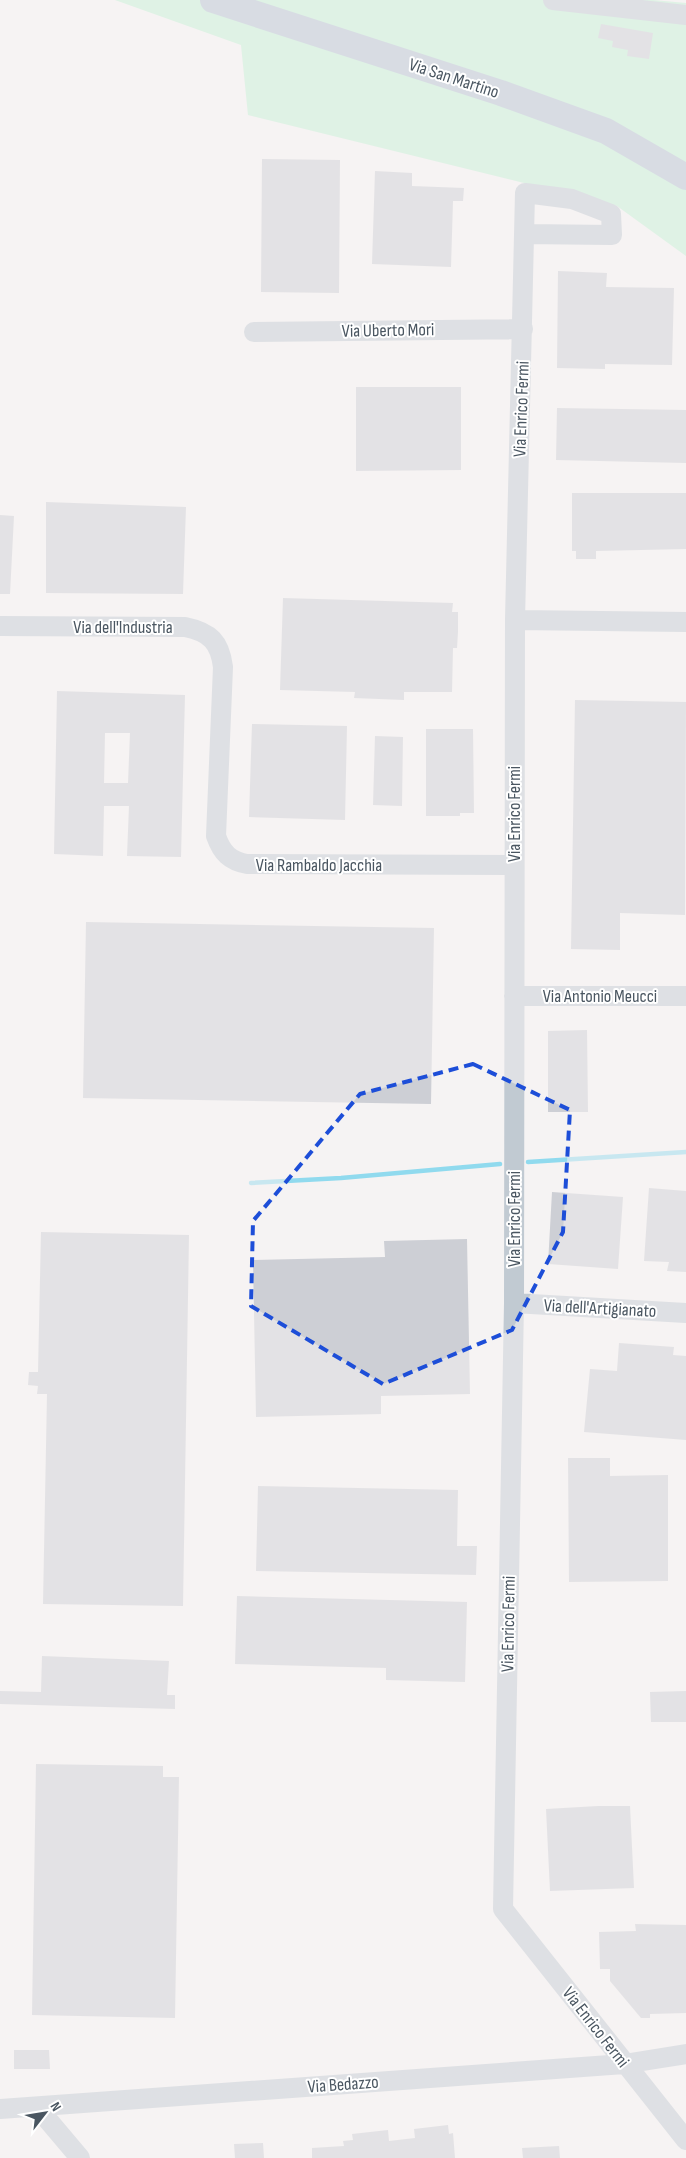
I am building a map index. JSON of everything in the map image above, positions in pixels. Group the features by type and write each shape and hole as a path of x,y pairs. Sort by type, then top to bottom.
{"main road":[{"name":"Via San Martino","path":"213,0 501,93 606,132 686,178"}],"street":[{"path":"553,0 686,15"},
{"name":"Via Enrico Fermi","path":"524,234 515,620 514,1303 504,1908 624,2064 686,2140"},
{"name":"Via Uberto Mori","path":"254,332 523,329"},
{"path":"515,620 686,622"},
{"name":"Via dell'Industria","path":"0,626 185,627 197,629 208,635 216,644 222,655 223,667"},
{"name":"Via Rambaldo Jacchia","path":"223,667 216,836 226,856 236,862 247,864 514,865"},
{"name":"Via Antonio Meucci","path":"514,996 686,996"},
{"name":"Via dell'Artigianato","path":"514,1303 686,1313"},
{"name":"Via Bedazzo","path":"0,2109 624,2064 686,2054"},
{"path":"37,2107 80,2158"}],"highlighted area":[{"path":"473,1064 570,1110 563,1232 512,1330 383,1384 251,1306 253,1221 360,1094"}],"green space":[{"path":"115,0 653,0 686,3 686,256 617,206 248,115 241,45"}],"building":[{"path":"601,24 653,33 649,59 627,56 628,50 612,47 613,41 598,38"},
{"path":"262,159 340,160 339,293 261,292"},
{"path":"375,171 412,173 412,186 464,188 463,201 453,201 451,267 372,264"},
{"path":"558,271 607,273 606,287 674,288 672,365 605,364 605,369 557,368"},
{"path":"356,387 461,387 461,470 356,471"},
{"path":"557,408 686,410 686,463 556,460"},
{"path":"572,493 686,493 686,549 596,551 596,559 576,559 576,551 572,551"},
{"path":"46,502 186,507 183,594 46,593"},
{"path":"0,515 14,516 10,594 0,594"},
{"path":"283,598 453,603 452,612 458,612 458,632 457,648 453,648 452,692 404,692 404,700 354,698 355,692 280,690"},
{"path":"57,691 185,695 181,857 127,856 129,806 104,806 103,856 54,854","holes":["105,733 130,733 128,783 104,783"]},
{"path":"575,700 686,702 685,915 620,913 620,950 571,949"},
{"path":"252,724 347,726 345,820 249,817"},
{"path":"426,729 473,729 474,813 460,813 460,816 426,816"},
{"path":"375,736 403,737 402,806 373,805"},
{"path":"86,922 434,928 431,1104 83,1098"},
{"path":"587,1030 588,1112 548,1112 548,1031"},
{"path":"649,1188 686,1191 686,1272 667,1271 669,1262 644,1261"},
{"path":"552,1192 623,1197 618,1269 548,1264"},
{"path":"41,1232 189,1235 183,1606 43,1604 47,1394 37,1394 38,1386 28,1385 29,1372 38,1372"},
{"path":"467,1239 470,1394 381,1396 381,1414 256,1417 253,1260 385,1257 384,1241"},
{"path":"619,1343 674,1347 673,1355 686,1356 686,1440 584,1432 590,1369 617,1371"},
{"path":"568,1458 610,1458 610,1476 668,1475 668,1581 569,1582"},
{"path":"258,1486 458,1490 457,1546 477,1546 476,1575 256,1571"},
{"path":"237,1596 467,1602 465,1682 386,1680 386,1668 235,1664"},
{"path":"42,1656 169,1661 167,1695 175,1695 175,1709 0,1704 0,1691 41,1692"},
{"path":"686,1691 686,1722 651,1722 650,1692"},
{"path":"36,1764 163,1766 163,1777 179,1777 175,2018 32,2015"},
{"path":"630,1806 634,1888 550,1891 546,1809"},
{"path":"635,1924 686,1925 686,2013 650,2014 650,2018 641,2018 610,1981 610,1969 600,1969 599,1932 636,1931"},
{"path":"14,2050 49,2050 50,2069 14,2069"},
{"path":"448,2125 449,2134 453,2133 455,2158 312,2158 312,2148 344,2146 343,2141 353,2140 352,2134 388,2130 389,2141 415,2138 414,2129"},
{"path":"263,2143 264,2158 235,2158 234,2144"},
{"path":"559,2146 560,2158 523,2158 522,2148"}],"waterway":[{"path":"528,1162 686,1152"},
{"path":"251,1183 341,1178 500,1164"}]}
